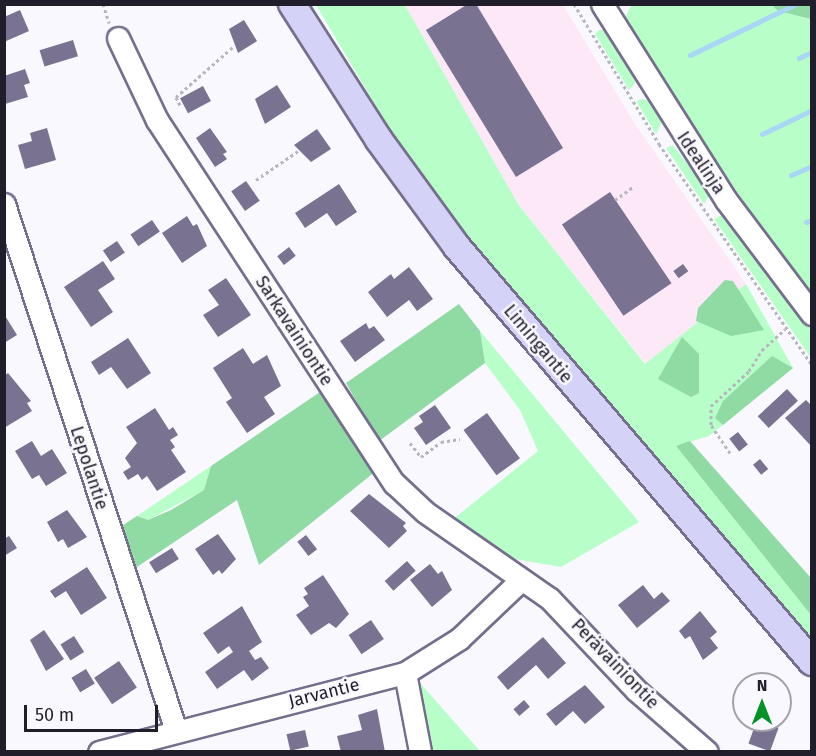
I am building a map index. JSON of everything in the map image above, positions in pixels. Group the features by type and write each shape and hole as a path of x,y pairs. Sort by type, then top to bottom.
{"main road":[{"name":"Limingantie","path":"292,4 379,140 456,247 812,662"}],"street":[{"name":"Idealinja","path":"605,5 726,200 812,314"},
{"name":"Sarkavainiontie","path":"118,38 157,120 375,459 425,512 521,580"},
{"name":"Lepolantie","path":"4,204 176,731"},
{"name":"Jarvantie","path":"99,752 405,673 459,639 521,580"},
{"name":"Perävainiontie","path":"521,580 550,599 636,690 707,752"},
{"path":"405,673 420,752"}],"path":[{"path":"574,4 659,144 812,365"},
{"path":"180,105 176,97 234,46"},
{"path":"256,180 298,151"},
{"path":"615,200 633,187"},
{"path":"730,453 711,425 711,406 749,371 762,350 785,329"},
{"path":"410,443 422,457 441,442 460,439"}],"shaded area":[{"path":"405,5 563,5 635,124 746,284 646,364 518,204"}],"green space":[{"path":"632,4 772,5 778,11 811,19 811,300 628,32 626,16"},
{"path":"316,5 405,5 518,204 645,364 746,284 793,368 709,436 676,446 811,615 811,642 469,239 392,133"},
{"path":"772,5 811,5 811,19 778,11"},
{"path":"599,30 605,30 636,82 629,90 595,34"},
{"path":"643,99 649,101 662,122 656,134 636,101"},
{"path":"673,145 710,194 704,204 666,148"},
{"path":"724,214 811,331 811,358 714,219"},
{"path":"725,280 733,281 764,330 731,336 696,321 698,308"},
{"path":"459,304 480,331 485,363 379,441 346,383"},
{"path":"480,331 639,522 561,567 509,558 452,520 538,451 520,410 485,363"},
{"path":"682,337 699,354 699,393 691,397 658,379"},
{"path":"772,356 793,368 723,425 715,418 723,401"},
{"path":"323,390 376,471 259,565 237,500 131,571 117,529 137,516 148,520 171,510 204,490 211,466"},
{"path":"690,441 811,578 811,615 676,446"},
{"path":"211,466 204,490 148,520 137,516"},
{"path":"420,683 480,751 427,751 418,693"}],"building":[{"path":"468,4 476,4 563,148 516,177 426,30"},
{"path":"20,10 29,31 4,42 4,17"},
{"path":"244,20 257,41 238,53 229,29"},
{"path":"73,40 78,56 44,66 40,50"},
{"path":"25,69 30,83 24,85 28,97 5,104 4,76"},
{"path":"277,85 291,107 265,124 255,99"},
{"path":"203,86 211,101 188,113 180,98"},
{"path":"47,128 56,160 25,169 18,145 32,141 30,133"},
{"path":"210,128 227,152 223,154 227,159 215,167 196,138"},
{"path":"317,129 331,149 311,162 294,145"},
{"path":"246,181 260,201 245,211 231,191"},
{"path":"339,184 357,212 336,226 327,213 305,228 295,213"},
{"path":"610,192 672,283 623,316 562,224"},
{"path":"187,216 193,226 197,224 207,246 182,263 162,233"},
{"path":"152,220 160,232 138,246 130,235"},
{"path":"117,241 125,253 111,262 103,251"},
{"path":"289,247 296,256 284,265 277,256"},
{"path":"103,261 115,279 98,290 113,312 91,327 64,287"},
{"path":"683,264 688,271 679,278 673,271"},
{"path":"409,267 433,299 417,311 409,300 387,317 368,292 391,274 394,279"},
{"path":"226,278 251,315 218,337 203,315 219,305 208,290"},
{"path":"4,314 17,335 4,343"},
{"path":"366,323 369,329 374,326 385,340 355,362 340,341"},
{"path":"128,338 151,373 127,389 111,367 99,375 91,362"},
{"path":"243,348 253,364 267,355 281,386 264,397 275,414 247,433 226,402 232,398 213,368"},
{"path":"8,373 31,401 27,403 32,411 4,428 4,376"},
{"path":"787,389 798,401 769,428 758,416"},
{"path":"806,400 812,406 812,447 785,418"},
{"path":"435,405 451,428 426,445 414,428 423,422 419,416"},
{"path":"155,408 169,430 173,427 178,435 170,440 175,447 171,450 186,472 157,491 147,476 142,480 138,474 128,480 123,472 131,467 125,458 137,443 126,427"},
{"path":"487,413 520,458 496,475 464,430"},
{"path":"738,432 748,445 739,451 729,439"},
{"path":"32,441 41,456 52,449 67,473 46,486 39,475 32,479 15,451"},
{"path":"760,459 768,469 761,475 753,465"},
{"path":"369,494 406,523 403,526 407,531 389,548 350,511"},
{"path":"67,510 87,537 68,548 63,539 58,542 47,522"},
{"path":"218,534 236,559 222,574 219,570 213,575 195,549"},
{"path":"306,535 317,549 308,556 297,542"},
{"path":"9,536 17,548 4,556 4,539"},
{"path":"172,548 179,559 156,573 149,562"},
{"path":"407,561 416,571 393,591 385,581"},
{"path":"430,564 438,574 442,571 452,590 432,607 410,580"},
{"path":"87,567 107,598 81,615 66,591 55,598 50,591"},
{"path":"323,575 349,614 336,628 329,623 311,635 296,615 309,606 303,597 308,594 304,588"},
{"path":"643,585 654,599 662,592 670,601 637,628 618,605"},
{"path":"242,606 262,642 249,651 255,660 261,657 269,668 252,681 244,670 217,689 205,672 233,652 229,646 218,654 203,633"},
{"path":"700,611 717,632 710,638 718,648 703,660 690,636 685,639 679,631"},
{"path":"371,620 384,639 361,654 349,635"},
{"path":"44,630 64,659 46,671 30,640"},
{"path":"74,636 84,652 70,661 60,644"},
{"path":"543,637 566,663 548,679 536,665 508,690 497,677"},
{"path":"119,661 137,688 112,704 94,678"},
{"path":"86,669 95,684 80,692 71,678"},
{"path":"585,685 605,707 585,724 573,711 556,726 546,714"},
{"path":"524,700 530,707 519,716 513,709"},
{"path":"377,709 385,752 341,752 337,736 362,730 358,715"},
{"path":"305,730 309,747 290,751 286,734"},
{"path":"753,732 777,732 770,751 748,743"}],"waterway":[{"path":"690,55 796,4"},
{"path":"799,58 812,52"},
{"path":"762,134 812,110"},
{"path":"791,175 812,166"},
{"path":"806,222 812,220"}]}
